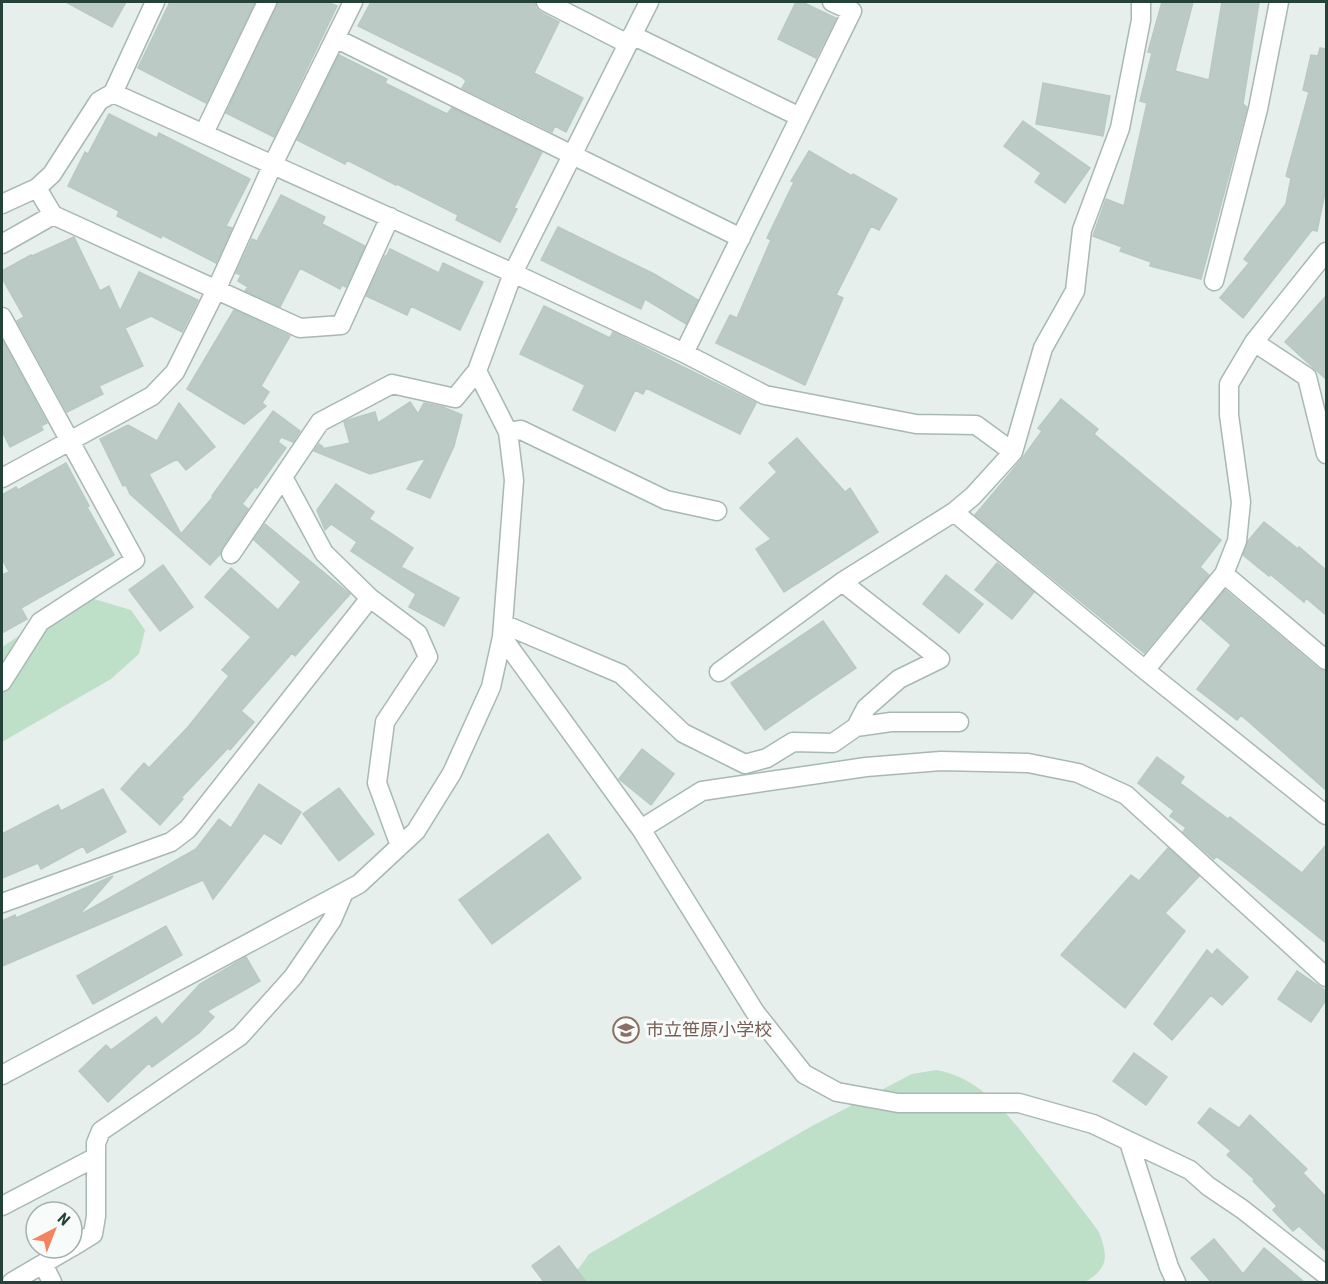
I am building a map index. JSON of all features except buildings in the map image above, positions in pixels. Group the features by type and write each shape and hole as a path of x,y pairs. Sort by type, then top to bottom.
{"street":[{"path":"2,204 37,188 52,174 99,101 113,93 155,2"},
{"path":"204,133 267,2"},
{"path":"2,478 152,396 175,372 217,288 273,164 353,2"},
{"path":"546,2 800,117"},
{"path":"231,554 320,422 392,384 454,398 477,371 513,273 649,2"},
{"path":"684,354 852,11 832,2"},
{"path":"719,672 842,582 954,512 993,476 1013,452 1044,348 1075,291 1082,230 1120,128 1141,20 1141,2"},
{"path":"1214,281 1258,110 1279,2"},
{"path":"335,38 741,237"},
{"path":"113,93 513,273 765,395 916,424 976,425 1013,452"},
{"path":"37,188 53,215 217,288 300,328 340,325 390,217"},
{"path":"2,244 53,215"},
{"path":"1145,670 1224,574 1237,541 1241,502 1229,415 1229,384 1254,342 1326,252"},
{"path":"2,317 135,560 40,622 2,682"},
{"path":"1254,342 1307,377 1326,454"},
{"path":"2,1075 359,884 416,831 452,773 491,687 502,631 514,480 508,432 477,371"},
{"path":"508,432 521,430 666,500 717,512"},
{"path":"283,477 324,553 370,598 418,634 428,657 385,722 377,783 400,846"},
{"path":"954,512 1145,670 1326,815"},
{"path":"1224,574 1326,660"},
{"path":"842,582 940,659 899,679 866,708 856,727"},
{"path":"2,903 171,842 188,830 370,598"},
{"path":"502,631 621,674 683,733 746,764 767,758 793,742 833,743 856,727 891,722 959,722"},
{"path":"502,631 641,829 755,1012 804,1074 837,1092 898,1103 1019,1103 1094,1124 1190,1170 1326,1275"},
{"path":"641,829 702,791 866,767 941,761 1028,763 1078,773 1126,795 1326,977"},
{"path":"84,1239 93,1234 96,1216 96,1143 101,1131 240,1036 293,977 332,920 344,891"},
{"path":"1129,1142 1169,1267 1176,1282"},
{"path":"2,1206 96,1157"},
{"path":"12,1282 50,1260"},
{"path":"43,1264 52,1282"}],"green space":[{"path":"94,599 131,610 145,630 139,654 111,679 2,742 2,647 55,612"},
{"path":"936,1070 969,1082 997,1104 1021,1131 1099,1232 1105,1255 1099,1272 1093,1277 1085,1282 562,1282 579,1268 589,1254 812,1126 912,1074"}],"place":[{"name":"市立笹原小学校","path":"626,1030"}]}
